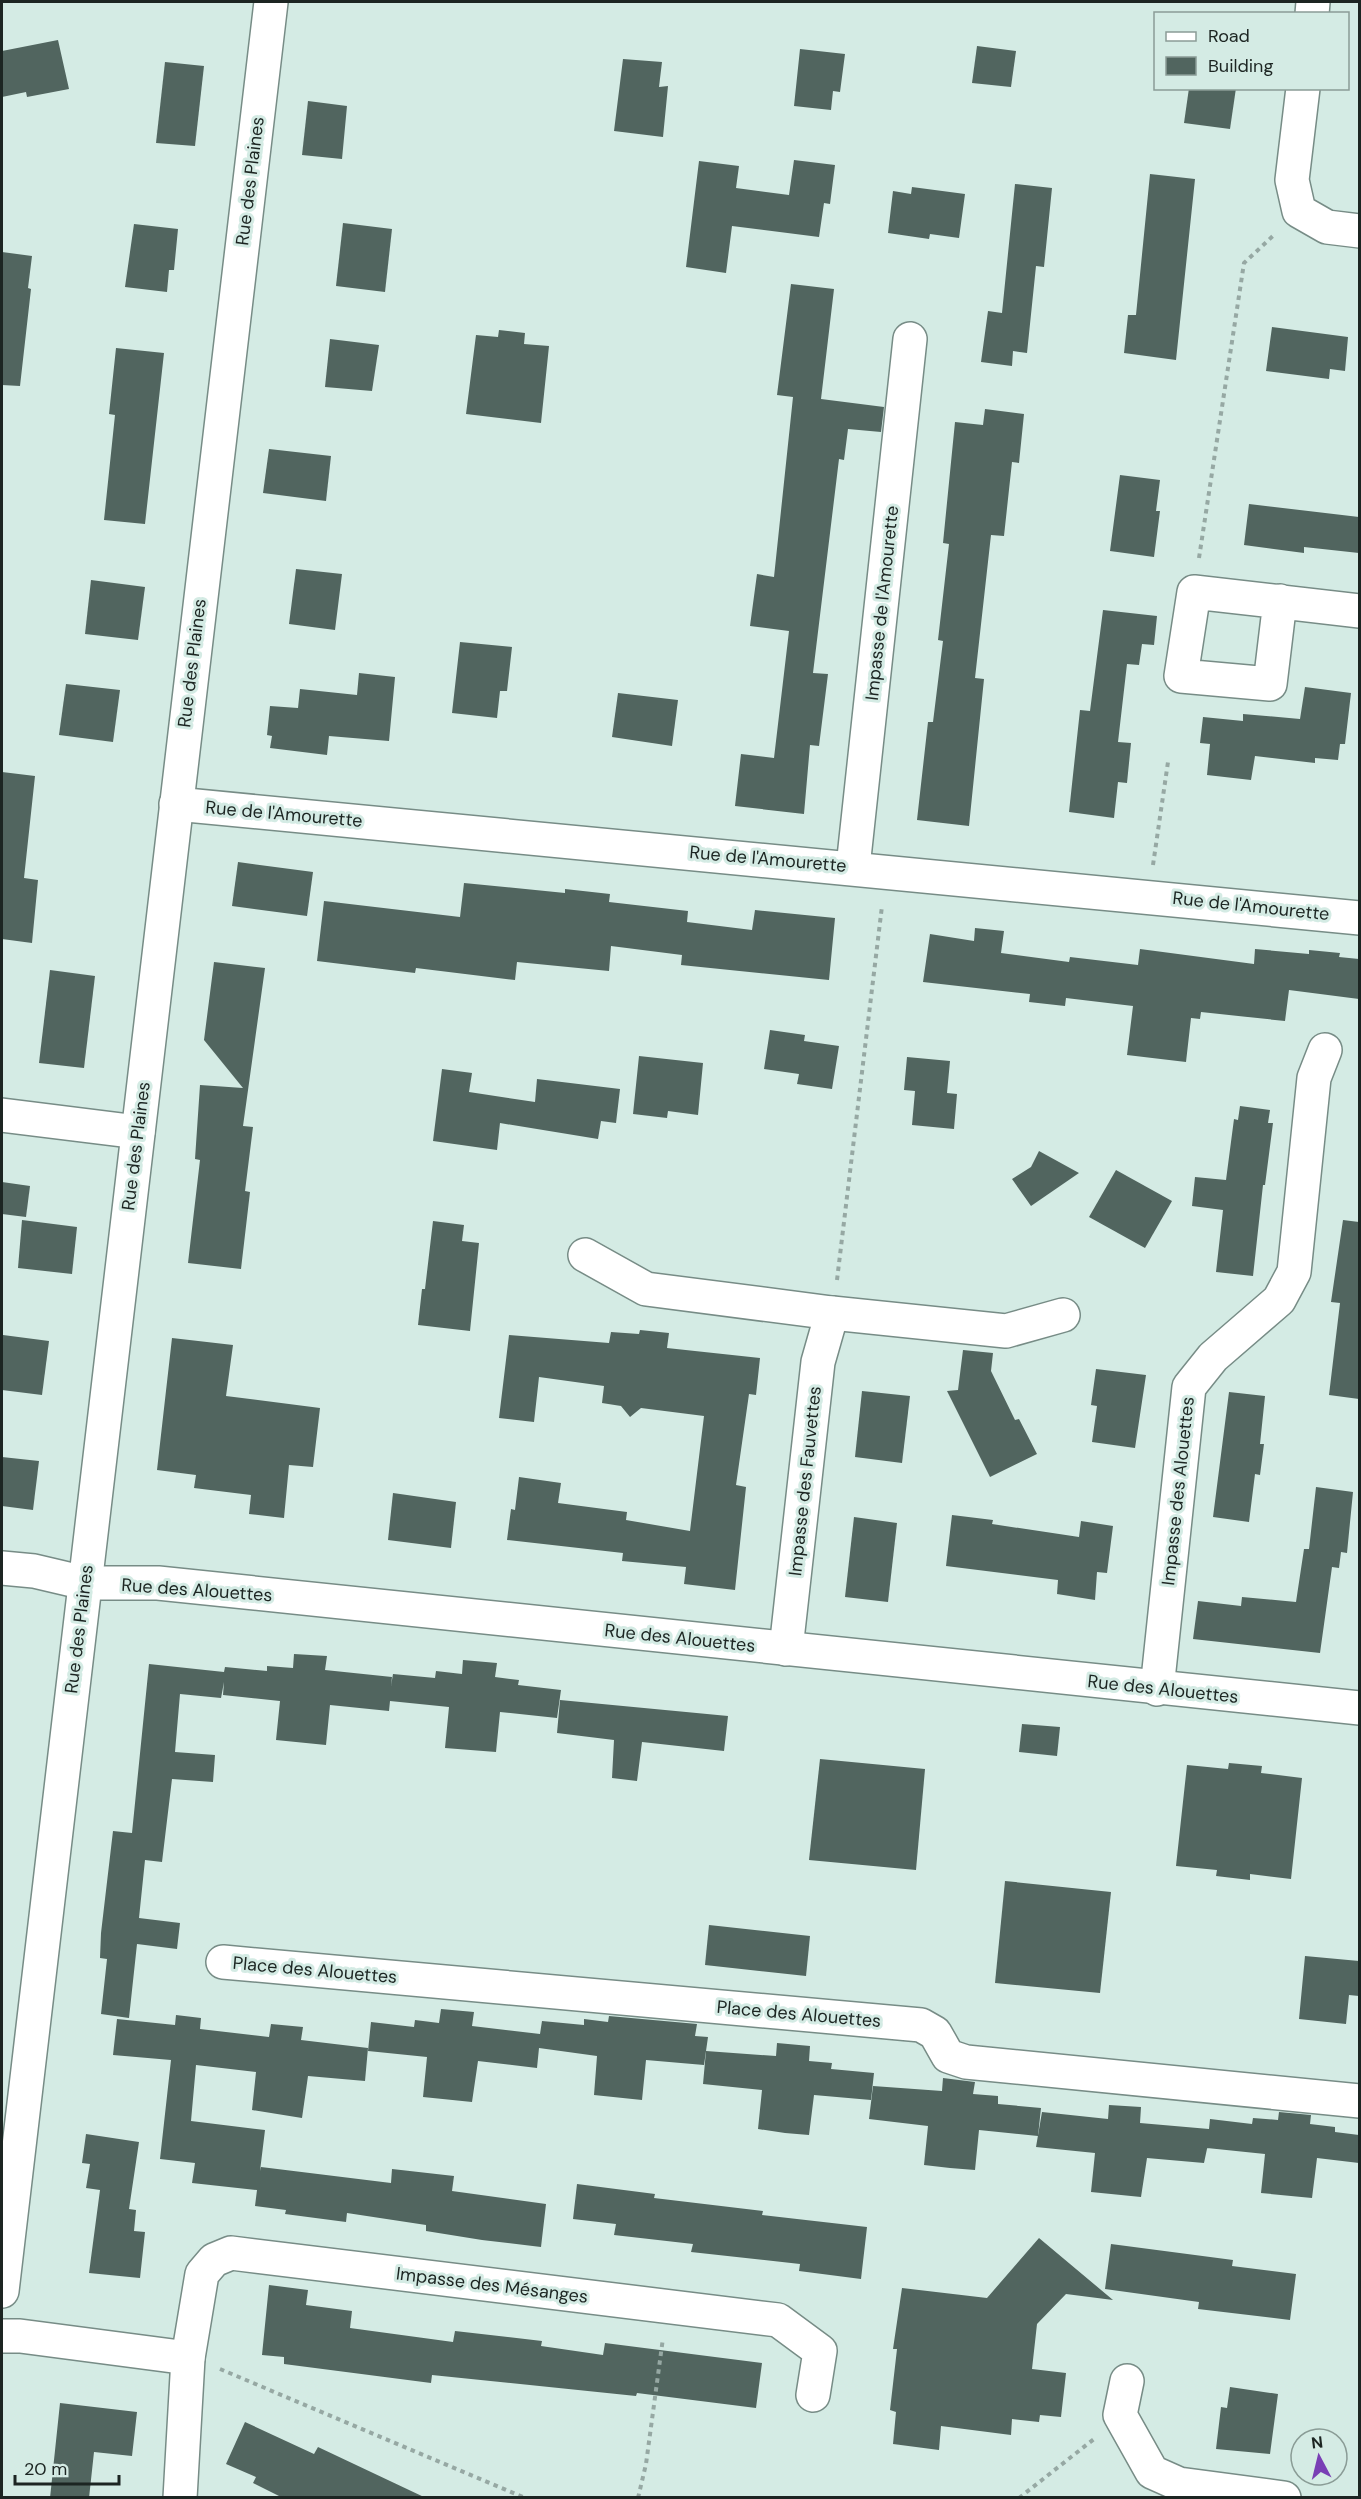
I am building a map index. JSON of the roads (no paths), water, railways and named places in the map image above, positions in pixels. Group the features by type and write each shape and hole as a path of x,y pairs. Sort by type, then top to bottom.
{"street":[{"name":"Rue des Plaines","path":"2,2291 271,2"},
{"path":"1303,90 1292,180 1299,211 1327,227 1359,231"},
{"name":"Impasse de l'Amourette","path":"853,867 910,339"},
{"path":"1280,601 1270,684 1181,676 1194,592 1280,601 1359,611"},
{"name":"Rue de l'Amourette","path":"176,804 886,870 1359,918"},
{"name":"Impasse des Alouettes","path":"1156,1689 1189,1387 1213,1357 1279,1300 1294,1272 1314,1078 1325,1050"},
{"path":"2,1116 138,1132"},
{"path":"585,1256 646,1289 832,1313 1006,1331 1063,1315"},
{"name":"Impasse des Fauvettes","path":"786,1649 818,1362 832,1313"},
{"name":"Rue des Alouettes","path":"2,1568 34,1571 85,1583 158,1583 1156,1689 1359,1708"},
{"name":"Place des Alouettes","path":"223,1962 921,2025 935,2033 948,2056 966,2062 1359,2101"},
{"name":"Impasse des Mésanges","path":"180,2498 188,2358 202,2274 214,2260 231,2253 778,2320 820,2350 813,2395"},
{"path":"2,2336 20,2336 188,2358"},
{"path":"1127,2381 1120,2415 1152,2472 1179,2484 1284,2498"}]}
